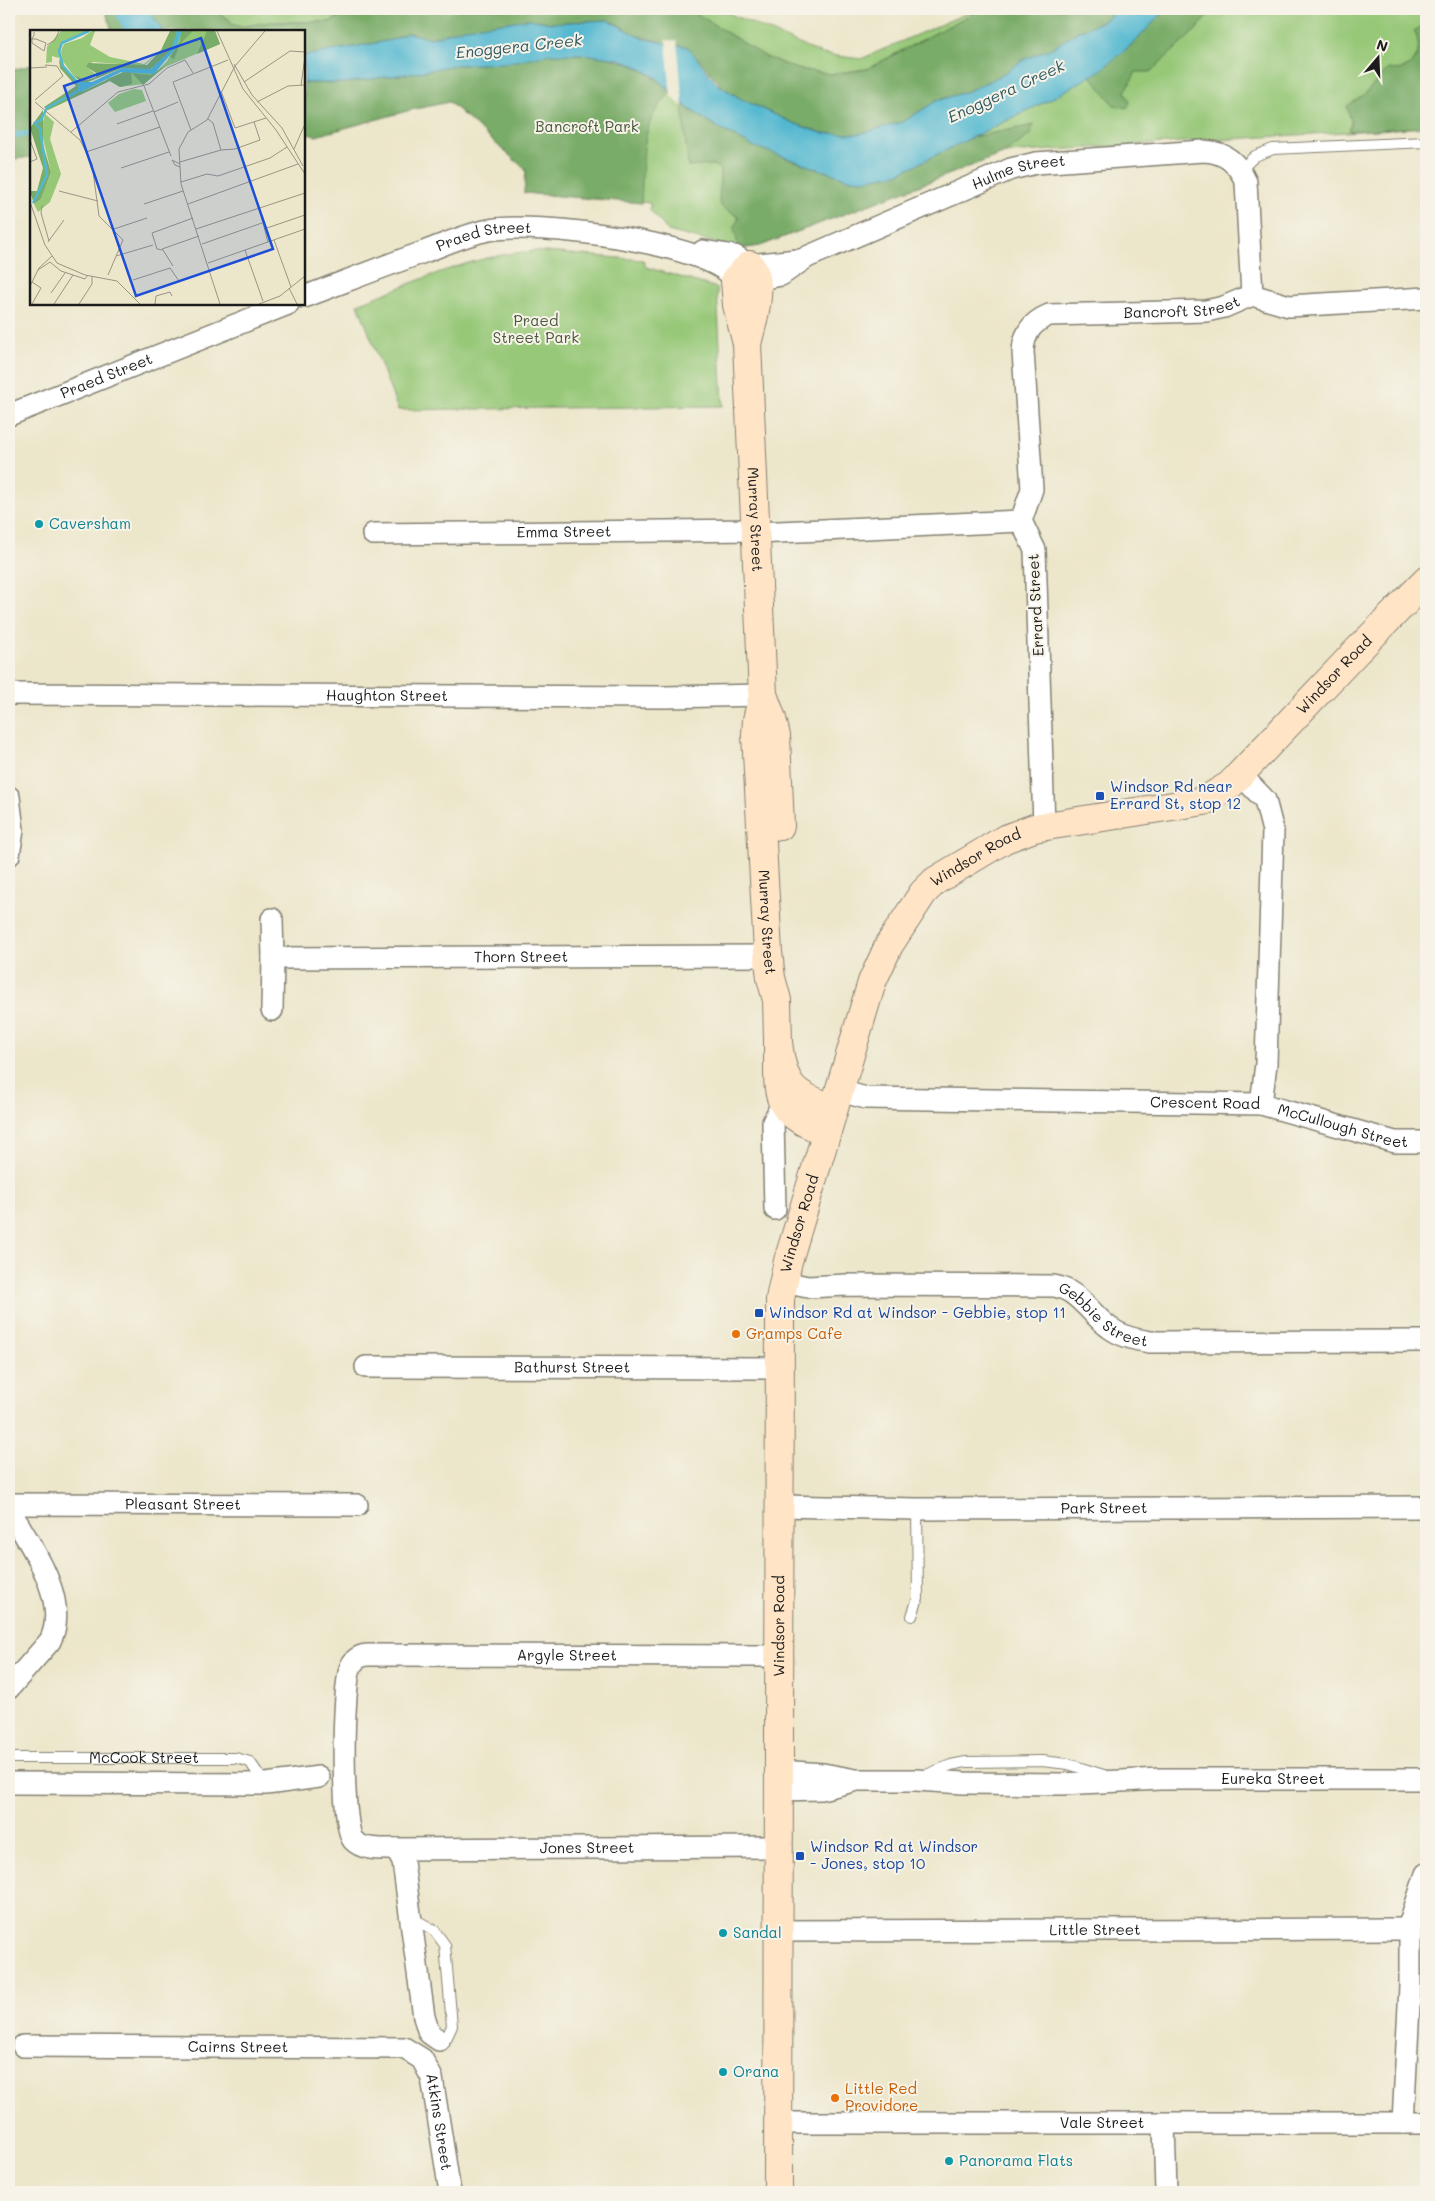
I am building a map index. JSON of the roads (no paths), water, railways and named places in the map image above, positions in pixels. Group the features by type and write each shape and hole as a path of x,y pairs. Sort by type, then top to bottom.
{"main road":[{"name":"Murray Street","path":"747,275 737,305 748,344 763,695 776,736 778,1042 779,1090 782,1104"},
{"name":"Windsor Road","path":"778,2192 780,1931 779,1325 783,1282 878,965 922,893 941,876 1005,840 1027,830 1044,826 1204,801 1230,785 1426,581"},
{"name":"Murray Street","path":"778,1042 783,1072 791,1085 806,1098 834,1110"},
{"path":"782,1104 796,1118 834,1110"}],"street":[{"name":"Hulme Street","path":"747,275 807,257 998,173 1023,166 1203,150 1229,158 1240,170"},
{"path":"1240,170 1246,182 1247,192 1252,295"},
{"name":"Praed Street","path":"305,298 474,234 500,228 555,229 673,248 716,264 729,271 747,275"},
{"name":"Bancroft Street","path":"1021,521 1032,489 1023,351 1029,330 1041,318 1049,315 1206,311 1217,309 1252,295 1289,306 1426,298"},
{"name":"Praed Street","path":"9,416 286,305"},
{"name":"Emma Street","path":"373,534 756,532 1021,521"},
{"name":"Errard Street","path":"1021,521 1034,550 1044,826"},
{"name":"Haughton Street","path":"9,694 665,697 763,695"},
{"name":"Crescent Road","path":"834,1110 866,1098 1261,1104 1266,1064 1273,831 1265,800 1241,775"},
{"path":"9,797 13,830 9,855"},
{"path":"272,920 272,1010"},
{"name":"Thorn Street","path":"273,958 777,956"},
{"name":"Murray Street","path":"775,1208 773,1122 782,1104"},
{"name":"McCullough Street","path":"1261,1104 1395,1142 1426,1142"},
{"name":"Gebbie Street","path":"783,1282 816,1287 846,1285 1054,1286 1069,1290 1075,1294 1102,1321 1118,1333 1128,1338 1150,1342 1426,1341"},
{"name":"Bathurst Street","path":"366,1367 779,1368"},
{"name":"Pleasant Street","path":"9,1504 357,1505"},
{"name":"Park Street","path":"780,1506 917,1510 1426,1507"},
{"path":"9,1509 47,1576 56,1619 50,1641 9,1688"},
{"name":"Argyle Street","path":"396,1849 361,1846 352,1839 348,1830 344,1790 349,1674 356,1660 361,1656 780,1656"},
{"name":"McCook Street","path":"9,1783 266,1784 319,1777"},
{"name":"Eureka Street","path":"779,1781 828,1788 856,1780 1062,1784 1120,1781 1426,1779"},
{"name":"Jones Street","path":"396,1849 779,1847"},
{"path":"396,1849 405,1869 426,2025 431,2036 438,2040"},
{"path":"1403,2123 1418,1986 1409,1928 1411,1914 1426,1874"},
{"name":"Little Street","path":"780,1931 1409,1928"},
{"name":"Cairns Street","path":"13,2046 57,2051 398,2046 408,2049 418,2056"},
{"name":"Atkins Street","path":"418,2056 426,2065 433,2083 450,2192"},
{"name":"Vale Street","path":"778,2123 1426,2123"},
{"path":"1164,2124 1166,2192"}],"lane":[{"path":"1240,170 1255,156 1273,149 1426,142"},
{"path":"912,1616 918,1598 917,1510"},
{"name":"McCook Street","path":"9,1758 236,1758 250,1762 266,1784"},
{"path":"412,1918 437,1932 446,1949 452,2026 447,2037 438,2040"}],"water":[{"path":"1121,9 1172,9 1160,15 1137,40 1101,70 1049,100 897,174 863,180 848,179 755,147 722,130 689,109 656,77 619,59 581,54 549,54 506,63 454,65 344,83 305,83 305,56 392,40 407,33 431,38 465,28 529,19 551,23 608,20 644,39 688,47 717,84 741,99 793,123 822,133 858,134 903,122 936,101 968,91 998,77 1025,59 1052,48 1077,32 1101,22"},
{"path":"152,15 162,30 137,30 133,21"}],"waterway":[{"name":"Enoggera Creek","path":"131,9 142,30"},
{"path":"9,135 30,134"}],"place":[{"name":"Caversham","path":"39,524"},
{"name":"Windsor Rd near Errard St, stop 12","path":"1100,796"},
{"name":"Windsor Rd at Windsor - Gebbie, stop 11","path":"759,1313"},
{"name":"Gramps Cafe","path":"736,1334"},
{"name":"Windsor Rd at Windsor - Jones, stop 10","path":"800,1856"},
{"name":"Sandal","path":"723,1933"},
{"name":"Orana","path":"723,2072"},
{"name":"Little Red Providore","path":"835,2098"},
{"name":"Panorama Flats","path":"949,2161"}],"park label":[{"name":"Bancroft Park","path":"587,127"},
{"name":"Praed Street Park","path":"536,330"}]}
